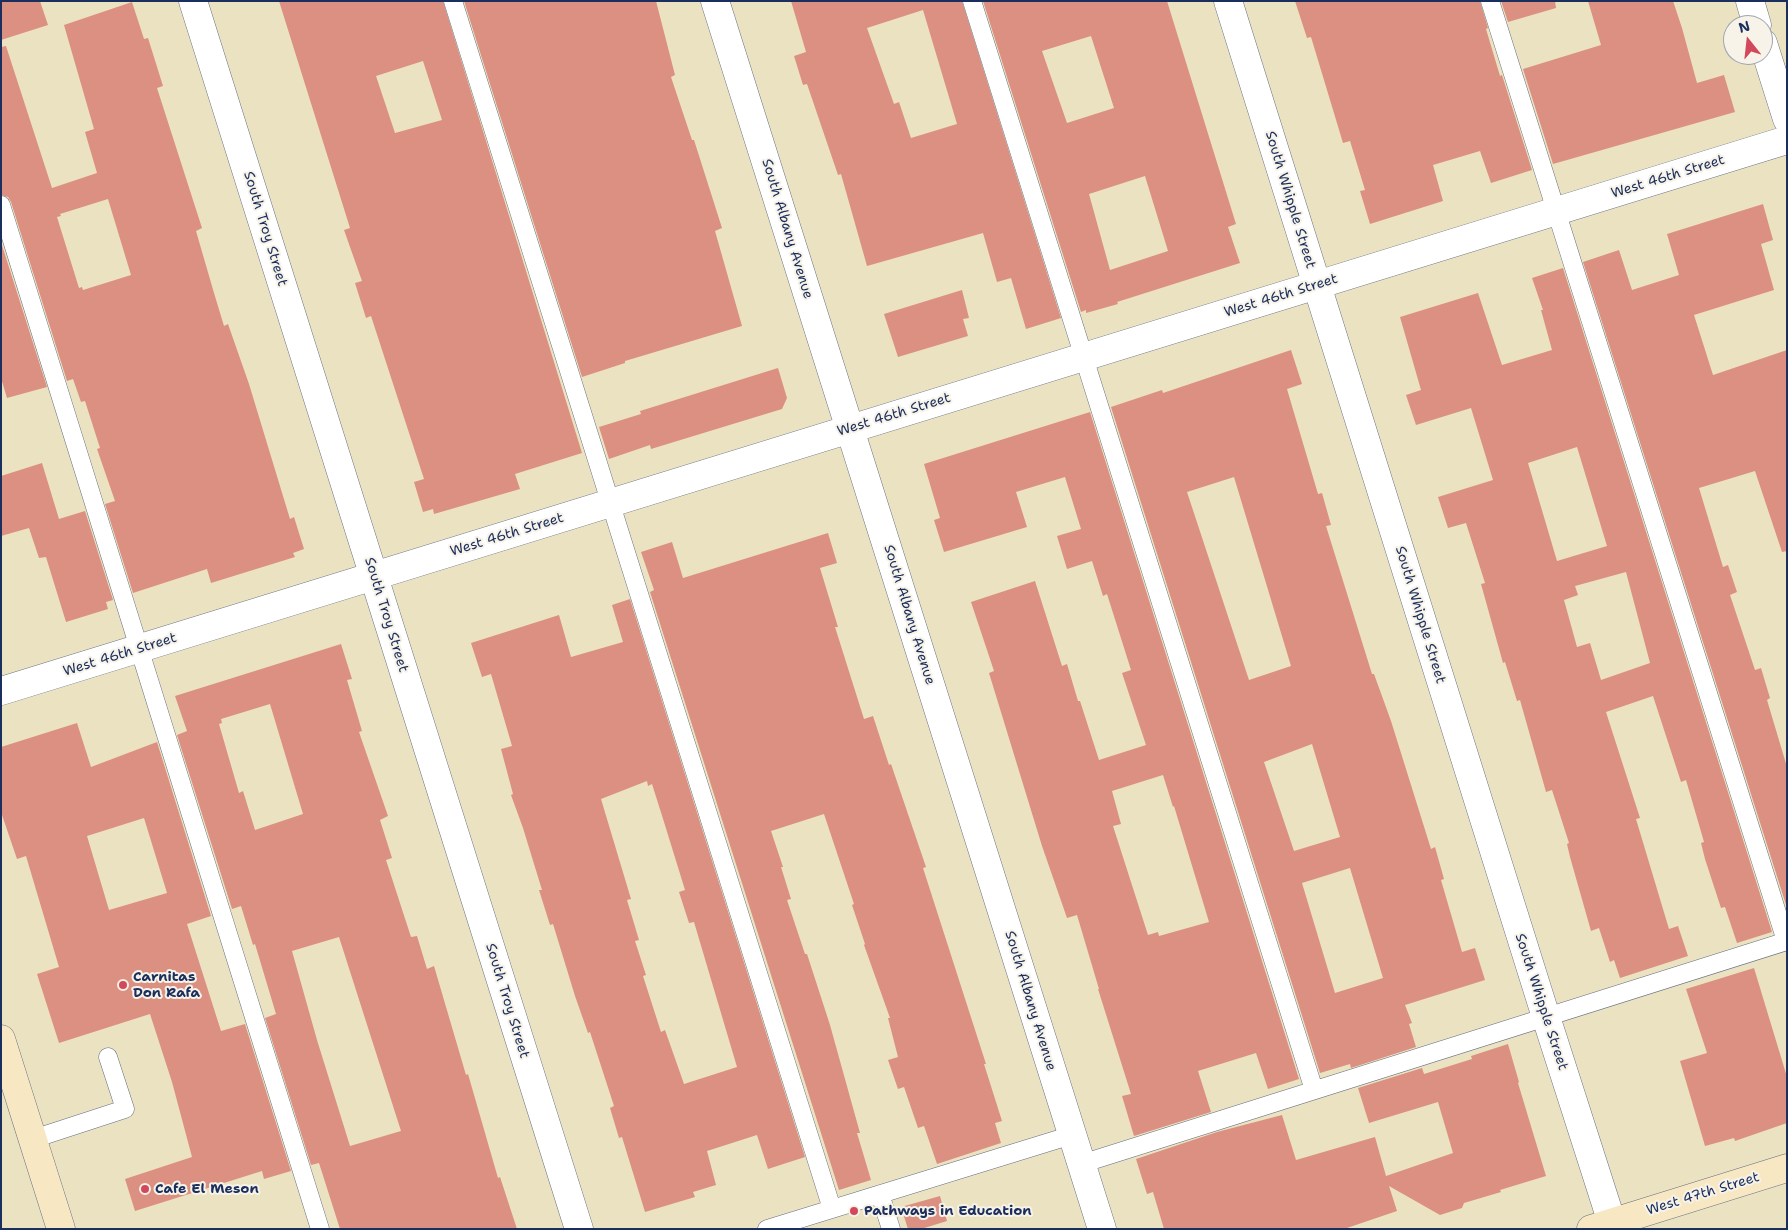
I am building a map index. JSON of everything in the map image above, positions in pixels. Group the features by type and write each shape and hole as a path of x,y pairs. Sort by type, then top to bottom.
{"main road":[{"path":"1,1039 61,1229"},
{"name":"West 47th Street","path":"1606,1227 1787,1168"}],"street":[{"name":"South Troy Street","path":"193,1 579,1229"},
{"name":"South Albany Avenue","path":"715,1 1102,1229"},
{"name":"South Whipple Street","path":"1228,1 1546,1017 1606,1227"},
{"path":"1750,1 1754,15"},
{"path":"1770,65 1787,119"},
{"name":"West 46th Street","path":"1,691 1787,140"}],"lane":[{"path":"453,1 832,1209"},
{"path":"972,1 1314,1090"},
{"path":"1082,1164 1786,941 1490,1"},
{"path":"1,205 320,1229"},
{"path":"32,1139 125,1109 108,1057"},
{"path":"767,1229 1072,1135"},
{"path":"880,1194 891,1229"}],"building":[{"path":"1,1 40,1 48,25 1,40"},
{"path":"279,1 443,1 582,453 515,474 520,489 434,514 433,509 423,512 414,482 424,479 371,316 366,318 355,283 362,281 344,230 350,228","holes":["423,61 442,120 395,133 376,76"]},
{"path":"464,1 656,1 675,75 671,77 692,140 694,140 722,228 715,231 742,326 625,361 625,363 582,377"},
{"path":"791,1 962,1 1061,318 1026,329 1011,278 997,282 983,233 867,266 841,174 838,175 807,84 803,85 794,56 806,52","holes":["923,10 957,124 911,138 899,102 894,104 867,28"]},
{"path":"983,1 1167,1 1236,224 1228,227 1240,263 1117,302 1118,304 1086,313 1086,310 1081,312","holes":["1091,36 1114,108 1067,123 1042,51","1145,176 1168,251 1110,270 1089,194"]},
{"path":"1295,1 1480,1 1500,76 1502,75 1532,170 1491,183 1480,151 1433,165 1443,201 1370,224 1360,191 1365,190 1350,141 1343,143 1311,37 1307,38"},
{"path":"1501,1 1555,1 1556,8 1508,22"},
{"path":"1588,1 1673,1 1697,83 1724,75 1735,112 1553,164 1523,69 1601,45"},
{"path":"132,2 144,39 148,38 163,86 157,88 202,228 196,231 224,326 228,324 249,384 290,519 294,517 304,549 293,553 295,557 211,583 207,569 133,593 105,504 115,501 97,449 100,448 85,401 81,402 73,379 67,381 11,202 8,197 1,195 1,47 6,46 52,188 97,173 85,132 94,129 64,25","holes":["108,199 131,275 83,290 82,287 79,288 57,217 61,216 60,214"]},
{"path":"1763,204 1773,240 1761,244 1774,290 1694,315 1713,375 1787,350 1787,551 1782,552 1755,471 1699,488 1723,567 1728,565 1737,592 1730,595 1755,670 1761,668 1770,698 1767,700 1787,767 1787,908 1583,262 1619,250 1632,290 1679,275 1667,234"},
{"path":"1,242 47,387 7,398 1,378"},
{"path":"1563,268 1772,932 1737,943 1725,907 1721,908 1705,859 1701,843 1704,842 1686,780 1681,782 1653,696 1606,712 1640,818 1636,819 1669,929 1678,926 1688,956 1620,978 1614,960 1610,962 1599,928 1591,931 1570,857 1567,844 1569,843 1552,790 1546,792 1520,700 1517,701 1505,662 1503,663 1481,584 1485,583 1466,523 1448,528 1438,497 1493,480 1471,408 1416,425 1406,395 1421,390 1400,317 1478,293 1502,365 1552,350 1541,310 1543,310 1532,278","holes":["1577,447 1607,546 1557,561 1528,463","1626,572 1650,663 1601,680 1590,643 1577,647 1564,600 1578,595 1575,586"]},
{"path":"962,290 969,318 963,319 968,336 898,357 884,314"},
{"path":"1291,350 1302,384 1287,389 1318,494 1322,493 1331,525 1326,526 1372,674 1374,674 1391,721 1431,849 1435,847 1444,879 1441,880 1462,952 1475,948 1485,980 1405,1005 1412,1023 1409,1024 1416,1047 1351,1068 1350,1064 1320,1073 1111,407 1162,390 1163,393","holes":["1234,477 1291,666 1249,680 1187,492","1312,744 1340,837 1294,851 1264,762","1350,868 1383,978 1335,993 1302,883"]},
{"path":"778,368 787,398 782,409 651,449 650,445 609,459 599,427 641,414 640,411"},
{"path":"1090,412 1299,1079 1268,1089 1256,1053 1198,1071 1211,1112 1134,1136 1122,1096 1131,1094 1077,915 1067,918 1042,846 989,673 994,671 971,602 1035,581 1062,666 1067,664 1099,760 1146,745 1122,673 1131,670 1107,594 1103,596 1092,561 1067,569 1057,536 1081,529 1065,477 1016,492 1027,527 944,552 934,520 940,518 924,464","holes":["1163,775 1209,922 1159,936 1158,932 1148,935 1113,826 1121,824 1112,791"]},
{"path":"42,463 59,519 85,511 113,600 106,602 108,609 66,622 46,557 39,558 29,528 1,536 1,476"},
{"path":"828,533 837,563 820,568 838,627 835,627 864,719 873,716 926,867 923,868 986,1064 984,1064 1002,1121 995,1123 1001,1143 937,1164 924,1126 918,1128 904,1087 898,1089 888,1060 898,1057 888,1018 890,1018 864,945 852,905 854,904 824,814 771,831 791,899 787,900 830,1025 860,1133 857,1133 871,1180 839,1190 650,592 654,590 641,552 672,542 683,578"},
{"path":"630,599 805,1157 768,1169 757,1135 707,1151 716,1185 693,1192 695,1197 645,1212 622,1137 619,1138 610,1108 614,1106 590,1032 588,1033 575,996 553,924 550,925 539,890 542,890 511,795 513,794 501,749 512,746 491,674 482,677 471,643 559,615 571,657 623,642 612,605","holes":["647,781 648,786 652,784 685,890 679,892 689,923 694,922 737,1067 684,1084 665,1030 661,1032 643,976 646,975 635,941 639,940 627,900 631,899 601,799"]},
{"path":"341,644 352,679 347,680 362,731 359,732 388,816 380,820 392,858 386,860 411,937 417,936 427,969 434,966 498,1178 500,1177 517,1229 340,1229 319,1163 311,1165 265,1018 276,1014 255,944 253,945 241,906 232,909 177,735 187,731 175,696","holes":["270,704 303,814 255,830 243,791 239,793 219,724 222,723 221,719","339,937 401,1131 350,1146 292,951"]},
{"path":"77,723 91,767 157,742 211,916 187,924 221,1031 245,1024 291,1171 264,1179 262,1171 135,1211 125,1179 192,1157 172,1082 150,1014 59,1043 37,974 59,967 26,856 17,859 1,812 1,747","holes":["144,818 167,893 109,910 87,836"]},
{"path":"1754,968 1787,1077 1787,1123 1735,1141 1734,1138 1705,1146 1680,1061 1707,1053 1686,989"},
{"path":"1508,1044 1546,1176 1464,1203 1462,1208 1440,1215 1389,1186 1397,1211 1344,1229 1164,1229 1153,1192 1147,1194 1136,1159 1217,1132 1282,1115 1296,1160 1375,1137 1386,1176 1453,1153 1438,1102 1369,1123 1358,1088 1422,1068 1424,1074 1472,1059 1471,1056"},
{"path":"940,1196 947,1221 921,1229 908,1229 901,1207"}],"place":[{"name":"Carnitas Don Rafa","path":"123,985"},
{"name":"Cafe El Meson","path":"145,1189"},
{"name":"Pathways in Education","path":"854,1211"}]}
